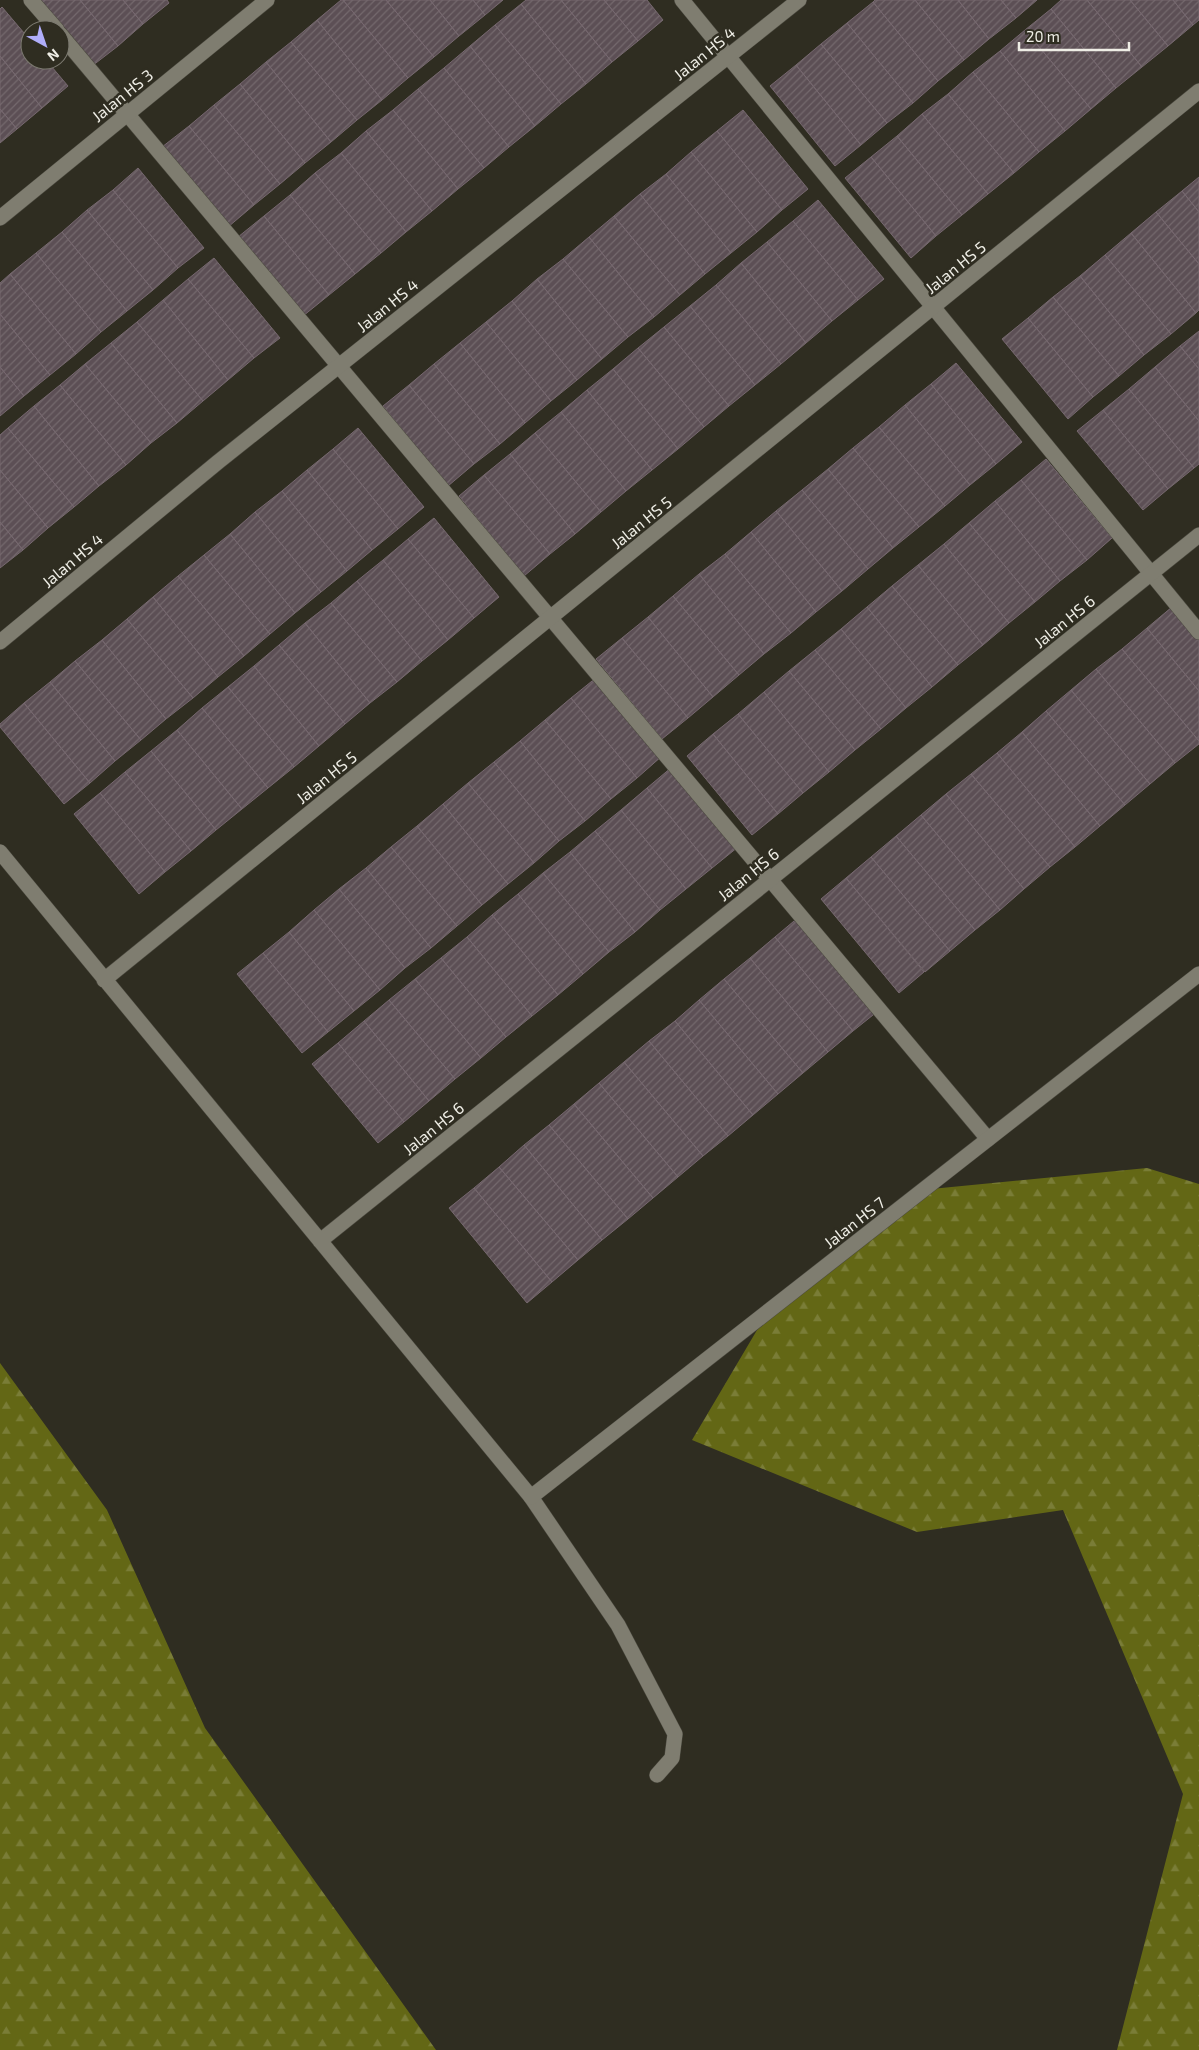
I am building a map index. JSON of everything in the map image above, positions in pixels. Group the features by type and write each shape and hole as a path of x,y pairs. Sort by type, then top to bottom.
{"street":[{"path":"31,0 48,20"},
{"name":"Jalan HS 3","path":"0,218 267,0"},
{"path":"682,0 1199,632"},
{"name":"Jalan HS 4","path":"0,642 218,462 798,0"},
{"path":"70,46 988,1139"},
{"name":"Jalan HS 5","path":"104,980 1199,91"},
{"name":"Jalan HS 6","path":"320,1241 1199,535"},
{"path":"0,852 531,1497 618,1625 675,1734 672,1758 658,1775"},
{"name":"Jalan HS 7","path":"531,1497 1199,974"}],"green space":[{"path":"1147,1168 1199,1184 1199,2050 1117,2050 1183,1794 1063,1510 917,1532 692,1440 760,1325 931,1189"},
{"path":"0,1363 107,1510 205,1728 436,2050 0,2050"}],"building":[{"path":"37,0 80,0 118,46 92,66 70,40 70,20 54,20"},
{"path":"80,0 123,0 143,24 118,46"},
{"path":"123,0 167,0 169,3 143,24"},
{"path":"343,0 408,78 382,100 317,20"},
{"path":"343,0 386,0 434,57 408,78"},
{"path":"386,0 430,0 459,36 434,57"},
{"path":"430,0 473,0 485,15 459,36"},
{"path":"473,0 503,0 485,15"},
{"path":"526,0 561,0 612,62 586,84 521,4"},
{"path":"561,0 604,0 638,41 612,62"},
{"path":"604,0 647,0 663,20 638,41"},
{"path":"875,0 915,0 964,60 938,81 873,2"},
{"path":"915,0 958,0 989,39 964,60"},
{"path":"958,0 1001,0 1016,18 989,39"},
{"path":"1001,0 1037,0 1016,18"},
{"path":"1061,0 1087,0 1142,67 1116,88 1051,9"},
{"path":"1087,0 1130,0 1168,46 1142,67"},
{"path":"1130,0 1173,0 1193,25 1168,46"},
{"path":"1173,0 1199,0 1199,20 1193,25"},
{"path":"873,2 938,81 913,103 847,23"},
{"path":"521,4 586,84 561,104 495,25"},
{"path":"2,7 20,28 20,70 54,70 68,86 42,108 0,56 0,9"},
{"path":"1051,9 1116,88 1091,109 1025,30"},
{"path":"317,20 382,100 357,120 291,42"},
{"path":"847,23 913,103 887,123 821,44"},
{"path":"495,25 561,104 535,126 470,46"},
{"path":"1025,30 1091,109 1065,131 1000,51"},
{"path":"291,42 357,120 331,142 266,62"},
{"path":"821,44 887,123 861,145 796,65"},
{"path":"470,46 535,126 509,147 444,68"},
{"path":"1000,51 1065,131 1039,152 973,72"},
{"path":"0,56 42,108 17,129 0,109"},
{"path":"266,62 331,142 305,163 240,84"},
{"path":"796,65 861,145 835,166 770,86"},
{"path":"444,68 509,147 484,168 418,89"},
{"path":"973,72 1039,152 1014,173 948,94"},
{"path":"240,84 305,163 280,184 214,105"},
{"path":"418,89 484,168 458,189 393,110"},
{"path":"948,94 1014,173 988,194 922,114"},
{"path":"214,105 280,184 254,205 189,126"},
{"path":"0,109 17,129 0,143"},
{"path":"393,110 458,189 432,211 366,131"},
{"path":"743,110 808,189 782,210 717,131"},
{"path":"922,114 988,194 962,215 897,136"},
{"path":"189,126 254,205 228,227 162,147"},
{"path":"366,131 432,211 406,232 341,153"},
{"path":"717,131 782,210 757,232 691,152"},
{"path":"897,136 962,215 936,236 871,157"},
{"path":"691,152 757,232 731,253 666,174"},
{"path":"341,153 406,232 381,253 315,173"},
{"path":"871,157 936,236 911,258 845,178"},
{"path":"138,168 204,248 178,268 113,190"},
{"path":"315,173 381,253 355,274 290,195"},
{"path":"666,174 731,253 705,274 640,194"},
{"path":"1199,177 1199,212 1182,191"},
{"path":"113,190 178,268 153,290 87,210"},
{"path":"1182,191 1199,212 1199,264 1156,212"},
{"path":"640,194 705,274 680,295 614,216"},
{"path":"290,195 355,274 329,295 264,216"},
{"path":"818,200 884,279 858,300 793,221"},
{"path":"87,210 153,290 127,311 62,232"},
{"path":"1156,212 1199,264 1199,310 1196,313 1131,233"},
{"path":"264,216 329,295 303,316 238,237"},
{"path":"614,216 680,295 654,317 589,237"},
{"path":"793,221 858,300 832,321 767,242"},
{"path":"62,232 127,311 101,332 36,253"},
{"path":"1131,233 1196,313 1171,334 1105,255"},
{"path":"589,237 654,317 628,337 563,259"},
{"path":"767,242 832,321 806,343 741,263"},
{"path":"36,253 101,332 76,354 10,274"},
{"path":"1105,255 1171,334 1144,355 1080,276"},
{"path":"214,258 280,338 254,358 188,279"},
{"path":"563,259 628,337 602,359 537,279"},
{"path":"741,263 806,343 781,364 716,285"},
{"path":"10,274 76,354 50,375 0,314 0,283"},
{"path":"1080,276 1144,355 1119,376 1053,297"},
{"path":"188,279 254,358 228,380 163,300"},
{"path":"537,279 602,359 577,380 512,301"},
{"path":"716,285 781,364 755,385 690,306"},
{"path":"1053,297 1119,376 1093,397 1028,318"},
{"path":"163,300 228,380 203,401 137,322"},
{"path":"512,301 577,380 551,401 486,322"},
{"path":"690,306 755,385 729,406 664,327"},
{"path":"0,314 50,375 24,396 0,367"},
{"path":"1028,318 1093,397 1068,419 1002,339"},
{"path":"137,322 203,401 177,423 111,343"},
{"path":"486,322 551,401 525,423 460,343"},
{"path":"664,327 729,406 704,427 638,348"},
{"path":"1199,331 1199,369 1180,346"},
{"path":"111,343 177,423 151,443 85,364"},
{"path":"460,343 525,423 500,444 434,364"},
{"path":"1180,346 1199,369 1199,421 1155,367"},
{"path":"638,348 704,427 678,449 613,369"},
{"path":"956,363 1022,442 996,464 931,384"},
{"path":"85,364 151,443 126,465 60,385"},
{"path":"434,364 500,444 474,464 409,385"},
{"path":"0,367 24,396 0,416"},
{"path":"1155,367 1199,421 1199,464 1194,468 1129,389"},
{"path":"613,369 678,449 652,470 587,390"},
{"path":"931,384 996,464 970,485 905,405"},
{"path":"60,385 126,465 99,486 34,406"},
{"path":"409,385 474,464 448,486 383,406"},
{"path":"1129,389 1194,468 1168,489 1103,410"},
{"path":"587,390 652,470 626,491 561,412"},
{"path":"905,405 970,485 945,506 879,427"},
{"path":"34,406 99,486 74,507 8,428"},
{"path":"1103,410 1168,489 1143,510 1077,431"},
{"path":"561,412 626,491 601,512 535,433"},
{"path":"879,427 945,506 919,527 853,448"},
{"path":"8,428 74,507 48,528 0,470 0,435"},
{"path":"358,428 424,507 398,529 333,449"},
{"path":"535,433 601,512 575,534 510,454"},
{"path":"853,448 919,527 893,548 828,469"},
{"path":"333,449 398,529 372,550 307,470"},
{"path":"510,454 575,534 550,554 484,475"},
{"path":"1046,459 1112,538 1087,560 1021,480"},
{"path":"828,469 893,548 868,569 802,490"},
{"path":"0,470 48,528 23,550 0,522"},
{"path":"307,470 372,550 347,571 282,491"},
{"path":"484,475 550,554 524,576 459,496"},
{"path":"1021,480 1087,560 1060,581 995,501"},
{"path":"802,490 868,569 842,591 776,511"},
{"path":"282,491 347,571 321,592 255,512"},
{"path":"995,501 1060,581 1035,602 969,523"},
{"path":"776,511 842,591 816,612 751,532"},
{"path":"255,512 321,592 295,613 230,534"},
{"path":"434,518 499,597 474,618 408,539"},
{"path":"0,522 23,550 0,568"},
{"path":"969,523 1035,602 1009,623 944,544"},
{"path":"751,532 816,612 791,633 725,554"},
{"path":"230,534 295,613 270,634 204,555"},
{"path":"408,539 474,618 448,640 383,560"},
{"path":"944,544 1009,623 983,645 918,565"},
{"path":"725,554 791,633 764,654 699,574"},
{"path":"204,555 270,634 244,656 178,576"},
{"path":"383,560 448,640 422,661 357,581"},
{"path":"918,565 983,645 958,665 892,586"},
{"path":"699,574 764,654 739,675 673,596"},
{"path":"178,576 244,656 218,677 153,597"},
{"path":"357,581 422,661 397,682 331,603"},
{"path":"892,586 958,665 932,687 867,607"},
{"path":"673,596 739,675 713,697 648,617"},
{"path":"153,597 218,677 193,698 127,619"},
{"path":"331,603 397,682 370,703 305,623"},
{"path":"867,607 932,687 906,708 841,629"},
{"path":"1172,607 1199,640 1199,691 1147,628"},
{"path":"648,617 713,697 688,718 622,638"},
{"path":"127,619 193,698 166,719 102,640"},
{"path":"305,623 370,703 345,724 279,645"},
{"path":"1147,628 1199,691 1199,741 1122,649"},
{"path":"841,629 906,708 881,729 815,650"},
{"path":"622,638 688,718 662,739 596,659"},
{"path":"102,640 166,719 141,740 75,661"},
{"path":"279,645 345,724 319,746 254,666"},
{"path":"1122,649 1199,741 1199,744 1175,763 1096,669"},
{"path":"815,650 881,729 855,750 789,671"},
{"path":"75,661 141,740 115,761 50,682"},
{"path":"254,666 319,746 294,767 228,687"},
{"path":"1096,669 1175,763 1150,784 1071,690"},
{"path":"789,671 855,750 829,772 764,692"},
{"path":"597,677 662,756 637,778 571,698"},
{"path":"50,682 115,761 90,783 24,703"},
{"path":"228,687 294,767 268,788 202,708"},
{"path":"1071,690 1150,784 1125,805 1046,711"},
{"path":"764,692 829,772 803,793 738,714"},
{"path":"571,698 637,778 611,799 545,720"},
{"path":"24,703 90,783 64,804 0,727 0,724"},
{"path":"202,708 268,788 242,809 177,730"},
{"path":"1046,711 1125,805 1100,826 1022,732"},
{"path":"738,714 803,793 778,814 713,734"},
{"path":"545,720 611,799 585,821 520,741"},
{"path":"177,730 242,809 216,830 151,751"},
{"path":"1022,732 1100,826 1075,847 997,753"},
{"path":"713,734 778,814 752,835 687,756"},
{"path":"520,741 585,821 559,841 494,762"},
{"path":"151,751 216,830 191,851 125,772"},
{"path":"997,753 1075,847 1050,867 971,774"},
{"path":"494,762 559,841 534,863 468,783"},
{"path":"672,767 738,847 712,868 647,788"},
{"path":"125,772 191,851 165,872 100,793"},
{"path":"971,774 1050,867 1024,889 946,794"},
{"path":"468,783 534,863 508,884 443,804"},
{"path":"647,788 712,868 686,889 621,810"},
{"path":"100,793 165,872 139,894 74,814"},
{"path":"946,794 1024,889 1000,910 921,815"},
{"path":"443,804 508,884 482,905 417,826"},
{"path":"621,810 686,889 660,910 595,831"},
{"path":"921,815 1000,910 975,930 896,836"},
{"path":"417,826 482,905 457,926 391,847"},
{"path":"595,831 660,910 635,932 570,852"},
{"path":"896,836 975,930 950,951 871,857"},
{"path":"391,847 457,926 431,948 366,868"},
{"path":"570,852 635,932 609,952 543,873"},
{"path":"871,857 950,951 925,972 846,878"},
{"path":"366,868 431,948 405,968 339,889"},
{"path":"543,873 609,952 583,974 518,894"},
{"path":"846,878 924,972 899,993 821,899"},
{"path":"339,889 405,968 380,990 314,910"},
{"path":"518,894 583,974 558,995 492,915"},
{"path":"314,910 380,990 354,1011 289,932"},
{"path":"492,915 558,995 532,1016 467,937"},
{"path":"800,916 878,1011 853,1031 775,937"},
{"path":"289,932 354,1011 328,1032 263,953"},
{"path":"467,937 532,1016 506,1037 441,958"},
{"path":"775,937 853,1031 828,1052 750,958"},
{"path":"263,953 328,1032 302,1053 237,974"},
{"path":"441,958 506,1037 481,1058 415,979"},
{"path":"750,958 828,1052 803,1073 724,979"},
{"path":"415,979 481,1058 455,1079 389,1000"},
{"path":"724,979 803,1073 778,1094 699,1000"},
{"path":"389,1000 455,1079 429,1101 364,1021"},
{"path":"699,1000 778,1094 753,1115 675,1021"},
{"path":"364,1021 429,1101 404,1122 338,1043"},
{"path":"675,1021 753,1115 728,1136 649,1041"},
{"path":"649,1041 728,1136 703,1156 624,1062"},
{"path":"338,1043 404,1122 378,1143 312,1064"},
{"path":"624,1062 703,1156 678,1177 599,1083"},
{"path":"599,1083 678,1177 653,1198 574,1104"},
{"path":"574,1104 653,1198 628,1219 549,1125"},
{"path":"549,1125 628,1219 602,1240 524,1145"},
{"path":"524,1145 602,1240 578,1260 499,1167"},
{"path":"499,1167 578,1260 552,1282 474,1188"},
{"path":"474,1188 552,1282 527,1303 449,1208"}]}
